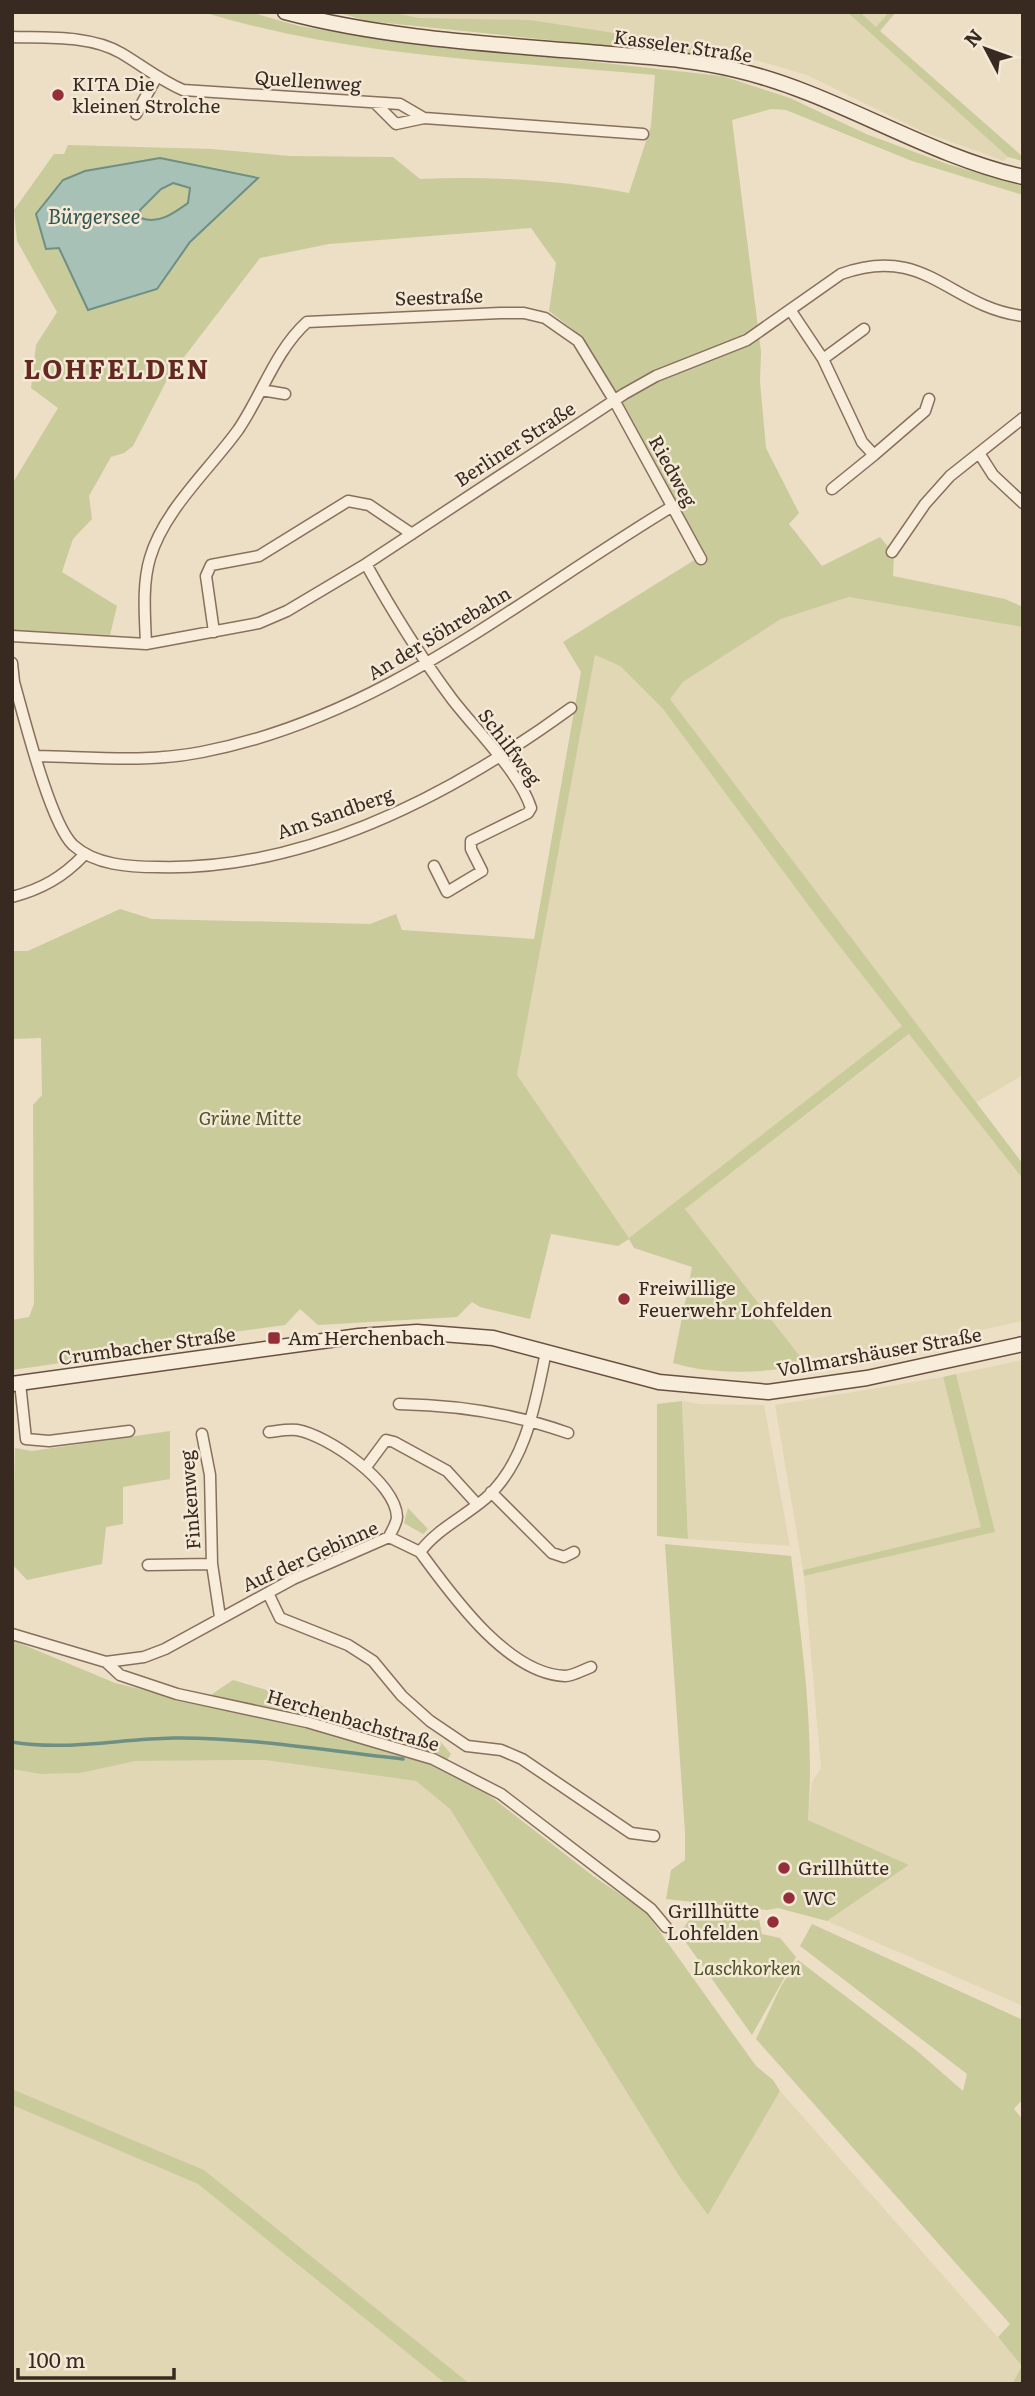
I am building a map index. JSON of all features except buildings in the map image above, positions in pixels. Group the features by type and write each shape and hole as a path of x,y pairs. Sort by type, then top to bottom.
{"main road":[{"name":"Kasseler Straße","path":"285,12 351,28 658,58 735,69 794,87 936,151 1023,177"},
{"name":"Crumbacher Straße","path":"16,1383 388,1334 467,1335 546,1352 659,1382"},
{"name":"Vollmarshäuser Straße","path":"659,1382 768,1392 867,1378 1023,1344"}],"street":[{"name":"Quellenweg","path":"12,37 95,43 121,53 156,78 183,90 400,104 424,118"},
{"path":"136,114 156,78"},
{"name":"Quellenweg","path":"375,103 396,124 424,118 643,134"},
{"name":"Berliner Straße","path":"12,636 146,644 259,623 287,611 366,564 614,400 656,376 747,340 792,311 841,274 891,263 919,271 979,303 1023,316"},
{"path":"792,311 823,359 852,424 874,455"},
{"name":"Seestraße","path":"146,644 146,583 150,558 160,535 239,428 296,332 307,321 370,316 524,313 545,318 578,341 614,400"},
{"path":"823,359 864,329"},
{"path":"261,390 285,394"},
{"path":"832,489 925,411 929,399"},
{"name":"Riedweg","path":"614,400 701,559"},
{"path":"892,552 941,485 1023,418"},
{"path":"979,453 993,475 1023,503"},
{"path":"214,632 206,576 211,565 259,556 348,501 369,505 412,534"},
{"name":"An der Söhrebahn","path":"38,756 90,760 200,753 265,737 316,719 427,665 673,506"},
{"name":"Schilfweg","path":"366,564 427,665 500,758 529,801 528,813 471,841 471,849 482,871 447,892 433,866"},
{"path":"12,663 14,681 55,819 70,842 85,855 67,873 46,886 12,897"},
{"name":"Am Sandberg","path":"85,855 137,867 188,868 315,842 397,813 500,758 571,708"},
{"path":"546,1352 523,1445 506,1474 491,1492 429,1539 419,1552 491,1641 540,1669 566,1676 591,1667"},
{"path":"16,1383 26,1439"},
{"path":"399,1404 441,1404 531,1420 568,1433"},
{"path":"269,1432 296,1430 313,1436 366,1467 382,1484 397,1517 389,1537"},
{"path":"12,1441 49,1441 129,1431"},
{"name":"Finkenweg","path":"202,1434 210,1475 212,1564 220,1617"},
{"path":"366,1467 386,1440 394,1442 447,1471 477,1504"},
{"path":"491,1492 552,1553 564,1557 574,1552"},
{"name":"Auf der Gebinne","path":"220,1617 389,1537 419,1552"},
{"name":"Finkenweg","path":"148,1565 212,1564"},
{"path":"268,1593 280,1618 348,1645 373,1661 402,1696 430,1721 467,1746 501,1750 522,1759 631,1833 654,1836"},
{"path":"106,1662 144,1657 220,1617"},
{"name":"Herchenbachstraße","path":"12,1634 106,1662 120,1675 177,1694 307,1722 433,1759 501,1794 651,1909 666,1927"}],"shaded area":[{"path":"391,12 847,12 1008,157 1004,161 921,131 807,75 704,45 623,35 419,18"},
{"path":"860,12 889,12 876,27"},
{"path":"849,597 1023,627 1023,1075 975,1103 669,699 683,682 781,619"},
{"path":"595,655 620,666 663,709 823,925 903,1026 629,1239 517,1075"},
{"path":"910,1034 1023,1179 1023,1321 863,1356 806,1364 685,1209"},
{"path":"1023,1360 1023,2006 827,1921 909,1865 808,1820 812,1782 821,1768 804,1576 994,1532 956,1374"},
{"path":"943,1377 982,1527 803,1570 775,1405"},
{"path":"682,1401 700,1404 764,1405 790,1546 688,1539"},
{"path":"265,1760 416,1781 450,1809 679,2176 708,2215 780,2091 1023,2366 1012,2384 470,2384 204,2170 12,2089 12,1769 40,1774 80,1773 136,1761"},
{"path":"12,2105 198,2184 446,2384 12,2384"}],"green space":[{"name":"Grüne Mitte","path":"203,12 250,12 299,26 365,37 722,76 790,98 866,134 947,164 1023,186 1023,195 912,161 786,110 771,109 732,120 761,352 760,382 766,448 799,513 789,524 822,566 880,537 894,554 893,576 1005,599 1023,607 1023,627 849,597 781,619 683,682 670,699 1023,1164 1023,1179 909,1034 685,1209 806,1364 774,1370 739,1372 705,1370 673,1363 692,1267 634,1248 629,1239 618,1246 551,1234 530,1319 480,1307 472,1302 457,1317 318,1325 300,1309 285,1325 173,1340 92,1356 89,1359 12,1370 12,1320 29,1317 34,1304 33,1105 42,1095 41,1038 12,1039 12,951 28,951 120,909 152,919 370,924 396,914 402,930 534,939 581,672 563,642 704,554 611,385 575,331 549,311 556,263 531,228 329,244 260,258 168,378 133,446 124,453 111,457 89,496 92,519 73,539 62,572 117,606 110,635 12,630 12,484 58,408 31,388 36,345 57,312 17,241 14,210 54,154 64,154 68,145 211,149 290,156 393,157 420,179 525,180 629,193 651,126 655,75 427,55 314,39","holes":["111,167 257,178 190,242 157,289 88,310 59,247 85,171","595,655 620,666 663,709 823,925 902,1026 629,1238 517,1075"]},
{"path":"337,12 391,12 419,18 530,20 718,49 704,56 367,21"},
{"path":"847,12 860,12 876,27 889,12 896,12 880,31 1023,157 1023,161 1008,157"},
{"path":"173,183 184,184 190,188 188,203 160,219 141,218 140,210 161,189"},
{"path":"956,1374 995,1532 804,1576 803,1570 981,1527 943,1377"},
{"path":"682,1401 688,1539 657,1536 657,1404"},
{"path":"170,1431 170,1479 123,1487 123,1524 106,1527 102,1564 27,1580 12,1564 15,1448 32,1451"},
{"path":"408,1508 428,1529 423,1534 404,1523"},
{"path":"665,1544 791,1556 809,1721 808,1820 909,1865 827,1921 778,1908 767,1910 666,1899 671,1870 685,1860 685,1832"},
{"path":"12,1640 115,1683 199,1703 233,1680 440,1741 451,1754 441,1769 481,1789 593,1876 645,1911 756,2066 773,2080 780,2091 708,2215 679,2176 450,1809 416,1781 265,1760 136,1761 80,1773 40,1774 12,1769"},
{"name":"Laschkorken","path":"694,1913 759,1919 762,1934 780,1938 796,1957 752,2035 682,1937 682,1930"},
{"path":"812,1924 1023,2020 1023,2105 1020,2102 1014,2109 1023,2120 1023,2384 1012,2384 1022,2366 998,2337 1010,2324 756,2039 781,1986 798,1960 916,2050 963,2091 967,2074 800,1946"},
{"path":"12,2089 204,2170 470,2384 446,2384 198,2184 12,2105"}],"water":[{"name":"Bürgersee","path":"160,158 258,178 190,242 157,289 88,310 59,248 46,249 36,214 63,180 85,171","holes":["173,183 190,188 188,203 177,211 160,219 141,218 140,210 161,189"]}],"waterway":[{"path":"12,1742 72,1745 202,1738 403,1759"}],"place":[{"name":"KITA Die kleinen Strolche","path":"58,95"},
{"name":"Freiwillige Feuerwehr Lohfelden","path":"624,1299"},
{"name":"Am Herchenbach","path":"274,1338"},
{"name":"Grillhütte","path":"784,1868"},
{"name":"WC","path":"789,1898"},
{"name":"Grillhütte Lohfelden","path":"773,1922"}],"district":[{"name":"LOHFELDEN","path":"117,370"}]}
